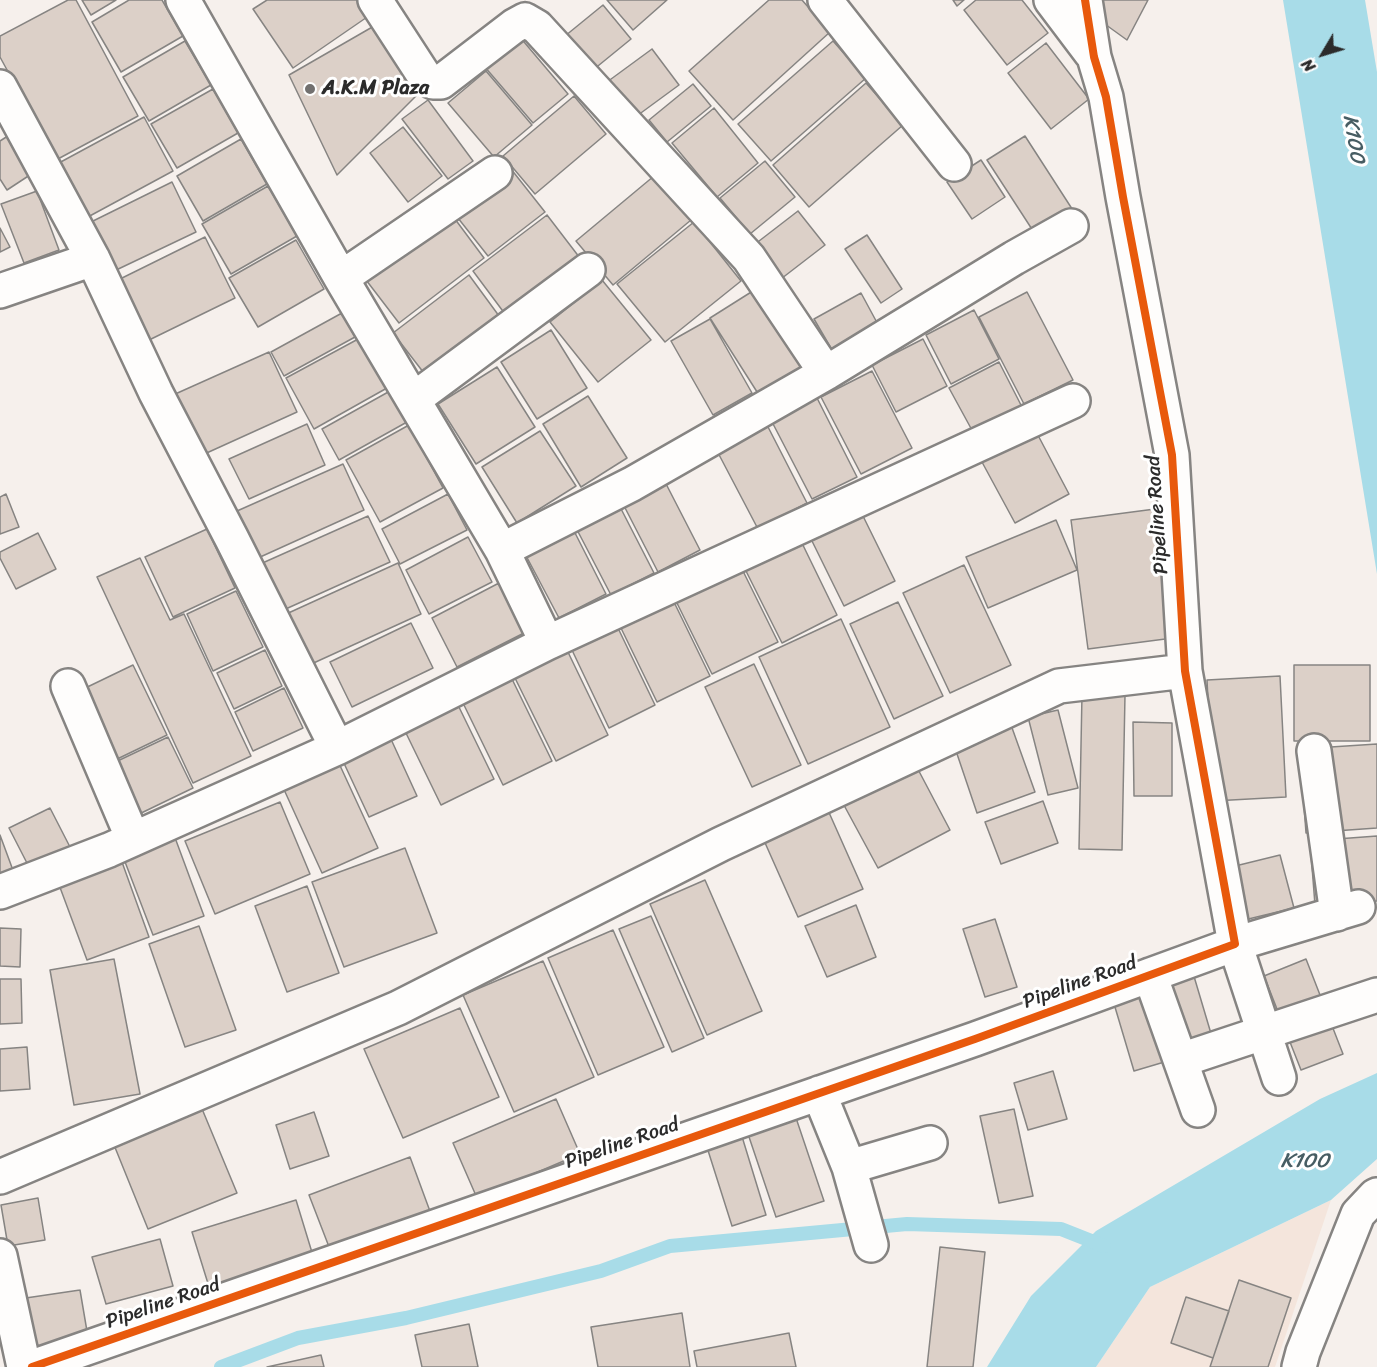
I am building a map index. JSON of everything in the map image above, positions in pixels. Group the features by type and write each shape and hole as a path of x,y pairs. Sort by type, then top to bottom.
{"street":[{"path":"183,0 341,278 502,550 547,643"},
{"path":"375,0 424,77 433,82 441,82 525,20 537,27 749,258 826,373"},
{"path":"825,0 954,164"},
{"path":"1051,0 1094,57"},
{"name":"Pipeline Road","path":"32,1367 975,1039 1235,944 1185,671 1172,456 1106,97 1094,57 1085,0"},
{"path":"0,87 93,259 156,393 238,549 337,748"},
{"path":"341,278 495,173"},
{"path":"502,550 632,484 826,373 1014,258 1071,226"},
{"path":"0,291 93,259"},
{"path":"414,399 588,270"},
{"path":"0,892 109,850 337,748 547,643 1074,401"},
{"path":"0,1177 398,1008 721,844 1059,686 1185,671"},
{"path":"68,686 133,839"},
{"path":"1279,1078 1235,944 1347,910 1314,751"},
{"path":"1150,975 1198,1110"},
{"path":"1181,1060 1377,995"},
{"path":"819,1093 849,1167 871,1245"},
{"path":"849,1167 930,1143"},
{"path":"1299,1367 1358,1214 1377,1196"},
{"path":"0,1256 24,1367"}],"shaded area":[{"path":"1331,1200 1275,1367 1096,1367 1150,1287"}],"water":[{"name":"K100","path":"1283,0 1365,0 1377,72 1377,574"},
{"name":"K100","path":"1377,1073 1377,1159 1331,1200 1150,1287 1096,1367 987,1367 1031,1296 1096,1231 1320,1099"}],"building":[{"path":"68,0 76,0 138,116 56,160 0,57 0,36"},
{"path":"82,0 116,0 91,15"},
{"path":"129,0 162,0 183,36 121,72 92,22"},
{"path":"267,0 364,0 373,13 293,68 253,9"},
{"path":"607,0 667,0 633,30"},
{"path":"769,0 802,0 830,32 733,120 689,71"},
{"path":"953,0 964,0 957,6"},
{"path":"976,0 1022,0 1048,33 1007,65 964,10"},
{"path":"1102,0 1148,0 1127,40 1102,22"},
{"path":"603,5 631,39 593,70 565,36"},
{"path":"381,22 427,85 337,175 289,75"},
{"path":"519,36 568,94 533,123 484,66"},
{"path":"185,41 211,85 149,121 123,77"},
{"path":"833,41 866,78 771,161 738,124"},
{"path":"1046,43 1089,99 1051,129 1008,73"},
{"path":"652,49 679,85 634,118 607,82"},
{"path":"486,71 532,125 494,157 448,103"},
{"path":"866,83 903,125 809,207 773,165"},
{"path":"693,84 711,106 667,142 649,120"},
{"path":"213,89 238,133 177,168 151,124"},
{"path":"574,96 606,134 535,194 503,156"},
{"path":"428,100 473,161 448,179 402,119"},
{"path":"714,108 758,163 717,197 672,143"},
{"path":"144,117 173,171 86,218 57,164"},
{"path":"403,127 442,176 408,202 370,153"},
{"path":"14,132 39,169 7,190 0,179 0,141"},
{"path":"1025,136 1076,215 1039,240 987,160"},
{"path":"241,139 267,184 203,221 177,176"},
{"path":"981,160 1005,197 972,219 947,182"},
{"path":"765,161 795,197 750,234 720,198"},
{"path":"511,169 545,212 488,256 454,213"},
{"path":"654,176 691,220 613,285 576,241"},
{"path":"172,182 196,232 112,272 89,223"},
{"path":"268,186 297,236 231,274 202,224"},
{"path":"37,191 59,250 24,263 1,204"},
{"path":"449,211 484,258 399,323 363,276"},
{"path":"798,211 825,245 777,282 750,248"},
{"path":"547,215 583,262 508,318 473,271"},
{"path":"694,222 741,281 665,342 617,284"},
{"path":"0,228 10,247 0,252"},
{"path":"867,235 902,289 881,303 845,249"},
{"path":"205,237 235,298 145,342 116,281"},
{"path":"296,240 324,289 258,327 229,278"},
{"path":"469,275 502,320 427,377 393,333"},
{"path":"602,280 651,340 598,382 550,322"},
{"path":"756,289 805,365 759,395 710,318"},
{"path":"1027,292 1073,380 1024,404 979,317"},
{"path":"861,293 881,330 835,355 814,319"},
{"path":"974,310 999,359 951,384 926,335"},
{"path":"342,313 355,337 284,376 271,352"},
{"path":"710,319 752,393 713,415 671,341"},
{"path":"551,330 587,388 537,419 501,362"},
{"path":"360,338 387,388 314,429 286,378"},
{"path":"923,339 947,386 896,412 872,365"},
{"path":"269,352 297,412 200,456 173,395"},
{"path":"999,362 1022,407 973,432 949,388"},
{"path":"497,367 535,427 476,464 438,404"},
{"path":"872,371 912,448 861,474 821,397"},
{"path":"390,391 407,422 339,460 322,429"},
{"path":"588,396 627,458 581,487 543,424"},
{"path":"816,396 857,477 812,499 771,420"},
{"path":"1031,422 1069,494 1015,523 976,451"},
{"path":"766,423 807,503 758,529 716,449"},
{"path":"307,424 325,465 249,499 229,459"},
{"path":"409,425 443,488 380,522 346,460"},
{"path":"540,431 576,486 517,523 482,467"},
{"path":"343,464 364,510 258,558 237,511"},
{"path":"663,478 700,550 658,572 621,500"},
{"path":"6,494 19,527 0,534 0,497"},
{"path":"448,494 467,530 400,564 382,529"},
{"path":"617,501 654,573 611,595 574,524"},
{"path":"1155,509 1173,638 1088,649 1071,520"},
{"path":"862,514 895,581 844,606 811,539"},
{"path":"368,516 390,562 279,612 258,565"},
{"path":"1056,520 1077,570 988,608 966,557"},
{"path":"571,525 606,594 559,618 523,550"},
{"path":"207,529 235,588 173,617 145,557"},
{"path":"38,533 56,569 16,589 0,558 0,552"},
{"path":"468,537 492,582 429,614 406,570"},
{"path":"799,537 837,615 782,643 743,565"},
{"path":"140,558 170,620 184,614 251,756 193,783 97,577"},
{"path":"398,563 421,614 307,666 284,615"},
{"path":"739,563 778,642 712,674 673,595"},
{"path":"964,565 1011,665 950,693 903,593"},
{"path":"499,583 524,633 457,667 432,618"},
{"path":"236,591 263,647 213,671 187,614"},
{"path":"672,598 710,676 657,702 619,624"},
{"path":"898,602 943,696 894,719 850,624"},
{"path":"841,619 890,727 808,764 759,657"},
{"path":"411,623 433,668 352,707 330,662"},
{"path":"617,626 655,705 609,728 571,648"},
{"path":"566,648 608,735 556,761 513,674"},
{"path":"265,650 282,686 234,709 217,673"},
{"path":"754,664 801,765 752,787 705,687"},
{"path":"133,665 167,735 111,762 77,692"},
{"path":"1294,665 1370,665 1370,741 1294,741"},
{"path":"1280,676 1286,797 1213,801 1207,680"},
{"path":"511,677 552,761 503,785 462,701"},
{"path":"284,688 303,728 253,751 235,712"},
{"path":"1082,694 1125,695 1122,850 1079,849"},
{"path":"457,703 494,779 441,805 404,729"},
{"path":"1058,710 1078,788 1048,795 1028,717"},
{"path":"1133,722 1172,723 1172,796 1134,796"},
{"path":"1011,725 1035,792 977,813 954,745"},
{"path":"168,737 193,788 133,817 107,766"},
{"path":"390,737 417,796 369,817 342,759"},
{"path":"1377,744 1377,828 1306,833 1300,749"},
{"path":"912,758 950,830 878,868 839,796"},
{"path":"337,759 378,848 322,873 281,783"},
{"path":"1043,801 1058,843 1001,864 985,822"},
{"path":"280,802 310,874 215,914 185,841"},
{"path":"50,808 70,847 29,867 9,828"},
{"path":"827,808 863,889 798,917 762,836"},
{"path":"0,835 14,873 0,878"},
{"path":"174,835 204,916 153,935 122,854"},
{"path":"1377,836 1377,901 1315,905 1310,841"},
{"path":"405,848 437,933 344,967 312,882"},
{"path":"118,851 149,937 87,960 55,874"},
{"path":"1280,855 1294,908 1236,922 1223,869"},
{"path":"705,880 762,1011 707,1035 650,904"},
{"path":"307,886 339,973 287,992 255,906"},
{"path":"856,905 876,957 827,977 805,926"},
{"path":"651,916 704,1038 672,1052 619,929"},
{"path":"995,919 1017,987 985,997 963,929"},
{"path":"199,926 236,1030 185,1047 149,944"},
{"path":"0,928 21,929 20,967 0,966"},
{"path":"613,930 664,1047 598,1075 548,958"},
{"path":"114,959 140,1094 74,1105 50,970"},
{"path":"1306,959 1343,1054 1301,1070 1264,976"},
{"path":"543,961 594,1077 514,1112 463,995"},
{"path":"1193,973 1215,1047 1134,1071 1112,997"},
{"path":"0,979 21,979 22,1023 0,1024"},
{"path":"460,1008 499,1097 403,1138 364,1049"},
{"path":"27,1047 30,1089 0,1091 0,1049"},
{"path":"1053,1071 1067,1119 1028,1130 1014,1083"},
{"path":"556,1099 580,1154 477,1198 453,1143"},
{"path":"200,1104 237,1193 148,1229 112,1140"},
{"path":"1014,1109 1033,1196 999,1203 980,1116"},
{"path":"314,1112 329,1156 290,1169 276,1125"},
{"path":"794,1112 824,1201 776,1217 746,1128"},
{"path":"740,1130 766,1215 732,1226 705,1141"},
{"path":"410,1157 431,1214 331,1252 309,1195"},
{"path":"38,1198 45,1240 8,1246 1,1205"},
{"path":"296,1200 314,1259 210,1290 192,1232"},
{"path":"160,1239 173,1286 106,1304 92,1257"},
{"path":"940,1247 985,1252 973,1367 927,1367"},
{"path":"1239,1280 1291,1298 1268,1367 1210,1367"},
{"path":"80,1290 89,1343 27,1352 19,1299"},
{"path":"1186,1297 1229,1311 1213,1358 1171,1343"},
{"path":"682,1313 690,1367 598,1367 591,1327"},
{"path":"469,1324 478,1367 422,1367 415,1335"},
{"path":"789,1333 796,1367 697,1367 694,1351"},
{"path":"321,1355 324,1367 267,1367"}],"waterway":[{"path":"221,1367 298,1338 406,1318 601,1271 670,1246 907,1224 1061,1229 1104,1246"}],"cycle path":[{"path":"32,1367 975,1039 1235,944 1185,671 1172,455 1106,97 1094,57 1085,0"}],"place":[{"name":"A.K.M Plaza","path":"310,89"}]}
